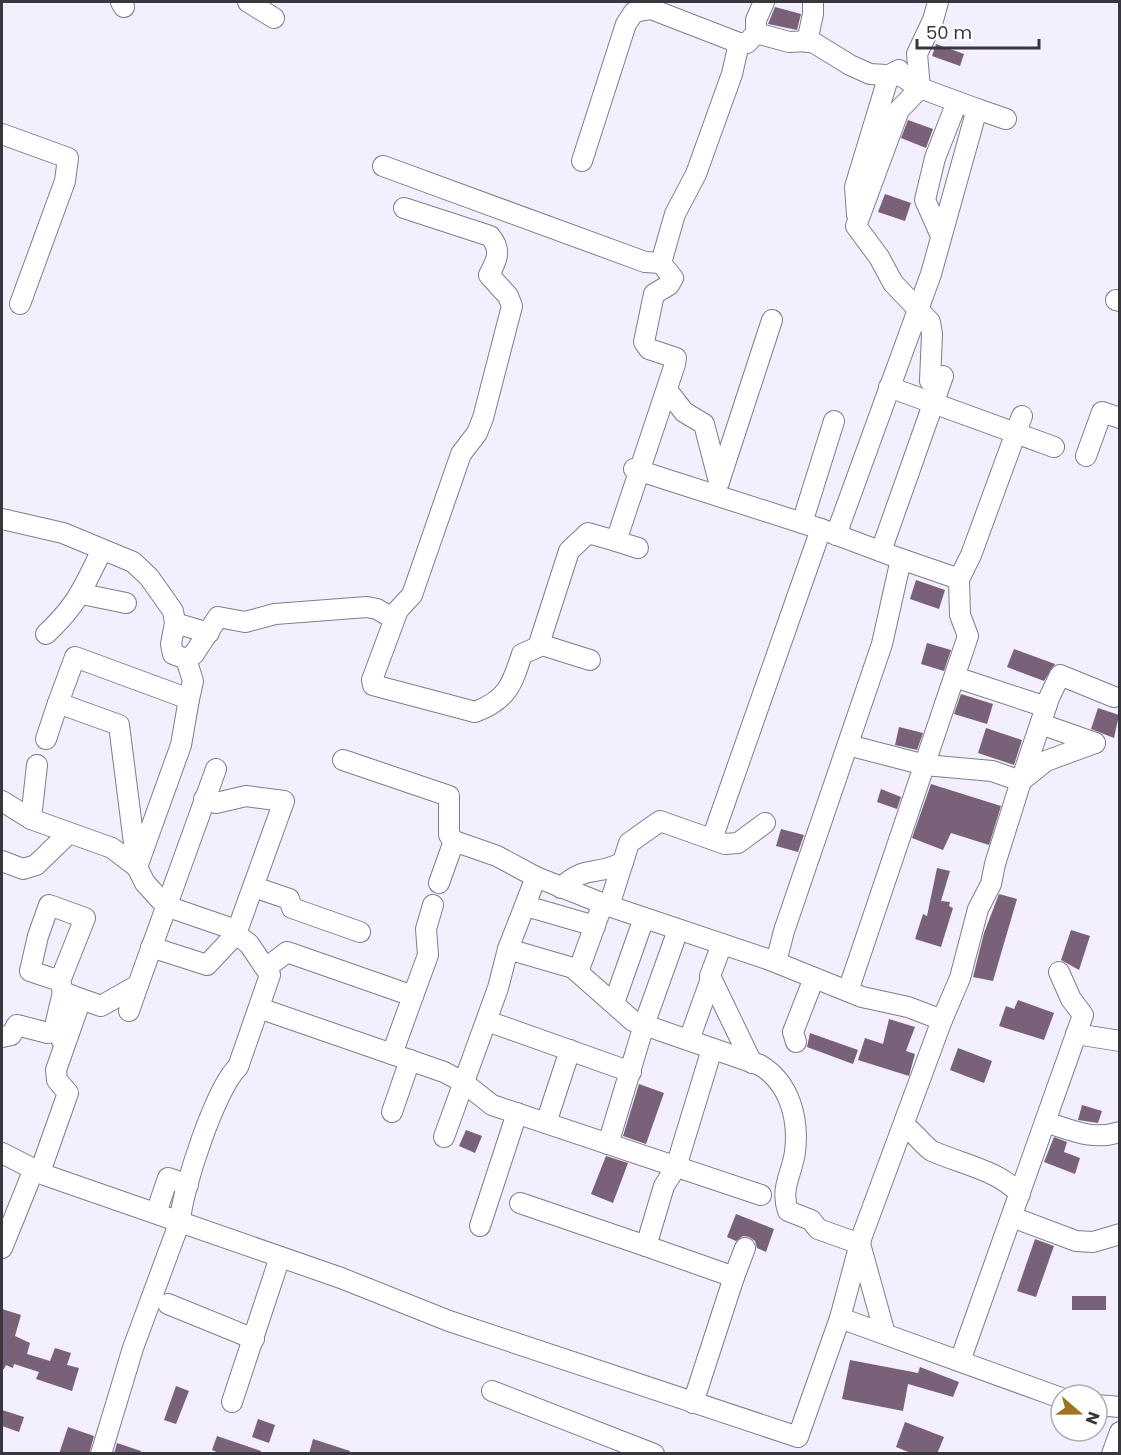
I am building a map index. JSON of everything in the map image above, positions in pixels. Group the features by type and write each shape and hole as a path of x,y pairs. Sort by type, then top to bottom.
{"street":[{"path":"248,2 274,18"},
{"path":"807,42 813,2"},
{"path":"858,221 855,187 889,75 899,70 918,54 938,2"},
{"path":"582,161 626,24 629,7 651,9 739,43 747,42 756,33 758,3"},
{"path":"756,33 789,42 811,41 850,65 870,74 906,79 920,88 1006,119"},
{"path":"661,262 675,214 696,174 732,74 739,43"},
{"path":"918,54 920,88 899,110 856,226 879,257 893,283 930,322 932,334 930,381 938,389 1019,425 1054,447"},
{"path":"941,236 925,200 935,159 957,102"},
{"path":"712,839 829,532 889,387 918,308 977,109"},
{"path":"2,134 68,158 64,181 20,304"},
{"path":"383,166 645,262 661,262"},
{"path":"404,208 490,236 498,245 498,254 489,275 508,296 512,306 483,417 477,433 461,454 412,595 398,610 394,619 372,680 373,685 475,712 499,700 511,686 522,654 528,650 535,650 539,644 569,552 588,533 638,548"},
{"path":"616,542 637,470 667,390 676,358 649,349 644,342 654,294 669,285 673,278 661,262"},
{"path":"718,489 772,320"},
{"path":"889,387 938,389"},
{"path":"881,551 938,389"},
{"path":"667,390 684,412 704,424 718,489"},
{"path":"1086,456 1102,412 1119,418"},
{"path":"802,523 834,421"},
{"path":"848,991 968,636 960,615 959,579 971,555 1019,425"},
{"path":"637,470 718,489 802,523 959,579"},
{"path":"2,519 63,533 133,562 149,577 173,611 175,622 171,644 173,654 186,659"},
{"path":"46,634 68,614 82,594 102,550"},
{"path":"776,962 784,931 882,644 901,559"},
{"path":"82,594 126,603"},
{"path":"186,659 194,654 218,617 245,622 275,614 367,607 377,609 394,619"},
{"path":"175,622 209,633"},
{"path":"539,644 590,660"},
{"path":"46,739 75,657 189,699"},
{"path":"137,867 181,745 193,681 186,659"},
{"path":"2,1154 37,1171 280,1257 449,1321 693,1403 795,1445 840,1318 860,1244 942,1020 960,978 978,909 991,884 1021,781 1060,675 1114,697"},
{"path":"955,677 1043,716 1095,744 1046,761 1021,781"},
{"path":"58,703 119,725 137,867 145,883 166,906 227,927 249,944 270,975 238,1067 230,1074 214,1108 182,1201 180,1221 134,1348 102,1454"},
{"path":"848,745 925,765 992,771 1021,781"},
{"path":"343,760 449,796 449,835 454,841 497,856 561,888 776,962 848,991 878,1001 908,1007 942,1020"},
{"path":"31,819 37,765"},
{"path":"129,1011 216,769"},
{"path":"151,947 207,965 236,934 284,801 246,796 216,803 204,799"},
{"path":"2,801 31,819 112,848 137,867"},
{"path":"578,972 629,843 660,821 725,844 738,843 765,823"},
{"path":"2,861 23,869 36,865 69,833"},
{"path":"439,883 454,841"},
{"path":"561,888 579,872 608,871 623,862"},
{"path":"444,1137 487,1021 508,949 536,877"},
{"path":"254,887 289,899 292,909 360,932"},
{"path":"392,1112 413,996 428,955 426,929 433,905"},
{"path":"526,906 595,926"},
{"path":"614,1003 644,918"},
{"path":"608,1144 644,1025 678,930"},
{"path":"689,1040 722,944"},
{"path":"508,949 573,968 633,1021 752,1062 773,1073 795,1110 795,1152 783,1197 788,1211 811,1220 818,1229 860,1244"},
{"path":"266,968 287,952 413,996"},
{"path":"960,1361 1083,1015 1071,999 1059,972"},
{"path":"796,1042 793,1032 814,978"},
{"path":"711,979 752,1062"},
{"path":"68,991 102,1006 138,985"},
{"path":"63,1049 56,1022 68,991"},
{"path":"2,1248 37,1171 68,1093 57,1080 56,1070 63,1049 68,991"},
{"path":"259,1008 401,1057 463,1082 492,1105 761,1195"},
{"path":"487,1021 631,1072"},
{"path":"2,1037 12,1035 17,1025 48,1033 57,1028"},
{"path":"1076,1034 1119,1041"},
{"path":"646,1246 664,1186 676,1167 712,1049"},
{"path":"546,1123 570,1050"},
{"path":"480,1226 517,1113"},
{"path":"1045,1122 1091,1137 1103,1137 1119,1132"},
{"path":"905,1126 918,1135 929,1149"},
{"path":"895,1151 929,1149 1009,1182 1020,1194"},
{"path":"156,1213 168,1178 188,1185"},
{"path":"520,1203 734,1277"},
{"path":"1011,1217 1076,1241 1094,1242 1119,1234"},
{"path":"860,1244 885,1334"},
{"path":"693,1403 745,1248"},
{"path":"232,1402 280,1257"},
{"path":"168,1304 254,1339"},
{"path":"840,1318 1049,1394"},
{"path":"492,1390 642,1451"},
{"path":"1112,1454 1119,1432"}],"building":[{"path":"775,7 801,14 797,30 768,24"},
{"path":"936,44 964,54 960,66 932,56"},
{"path":"908,120 933,129 926,148 901,138"},
{"path":"885,194 911,203 905,221 878,212"},
{"path":"916,580 945,590 939,609 910,599"},
{"path":"927,643 951,650 944,671 921,664"},
{"path":"1014,649 1055,664 1044,681 1007,667"},
{"path":"961,694 993,704 987,724 954,714"},
{"path":"1098,708 1119,715 1114,738 1091,729"},
{"path":"899,727 923,733 917,750 895,745"},
{"path":"986,728 1022,740 1014,765 978,753"},
{"path":"931,784 1001,806 989,845 951,833 943,850 912,838"},
{"path":"881,789 901,797 897,809 877,802"},
{"path":"781,829 804,835 798,852 776,846"},
{"path":"937,868 950,871 941,901 950,902 949,906 953,908 941,947 915,939 923,914 927,916"},
{"path":"999,894 1017,899 993,981 973,977 984,933"},
{"path":"1071,930 1090,936 1079,970 1061,960"},
{"path":"1018,1000 1054,1013 1044,1040 999,1026 1006,1006 1014,1009"},
{"path":"889,1019 915,1027 906,1051 915,1054 909,1076 858,1060 865,1038 883,1044"},
{"path":"810,1033 858,1050 853,1064 807,1047"},
{"path":"958,1048 992,1061 984,1083 950,1070"},
{"path":"639,1084 664,1093 646,1144 623,1136"},
{"path":"1082,1105 1102,1111 1098,1123 1078,1120"},
{"path":"466,1130 482,1136 475,1153 459,1146"},
{"path":"1054,1137 1067,1142 1064,1152 1080,1158 1075,1174 1044,1162"},
{"path":"606,1156 628,1163 613,1203 591,1194"},
{"path":"736,1214 774,1229 766,1252 757,1248 755,1241 749,1237 743,1236 736,1241 727,1237"},
{"path":"1035,1239 1054,1246 1036,1297 1017,1291"},
{"path":"1072,1296 1106,1296 1106,1310 1072,1310"},
{"path":"2,1309 21,1315 15,1336 30,1343 27,1354 50,1361 55,1348 71,1353 67,1365 79,1368 72,1391 36,1379 39,1372 14,1364 13,1368 6,1365 2,1369"},
{"path":"850,1360 918,1373 920,1367 959,1382 953,1397 908,1384 903,1411 842,1399"},
{"path":"176,1386 189,1391 176,1424 164,1420"},
{"path":"2,1410 24,1417 19,1432 2,1426"},
{"path":"258,1419 275,1425 269,1443 252,1437"},
{"path":"905,1422 944,1437 937,1454 913,1454 896,1447"},
{"path":"68,1427 94,1436 89,1454 59,1454"},
{"path":"217,1436 261,1451 260,1454 221,1454 212,1450"},
{"path":"313,1439 350,1451 349,1454 309,1454"},
{"path":"117,1443 141,1451 140,1454 114,1454"}]}
